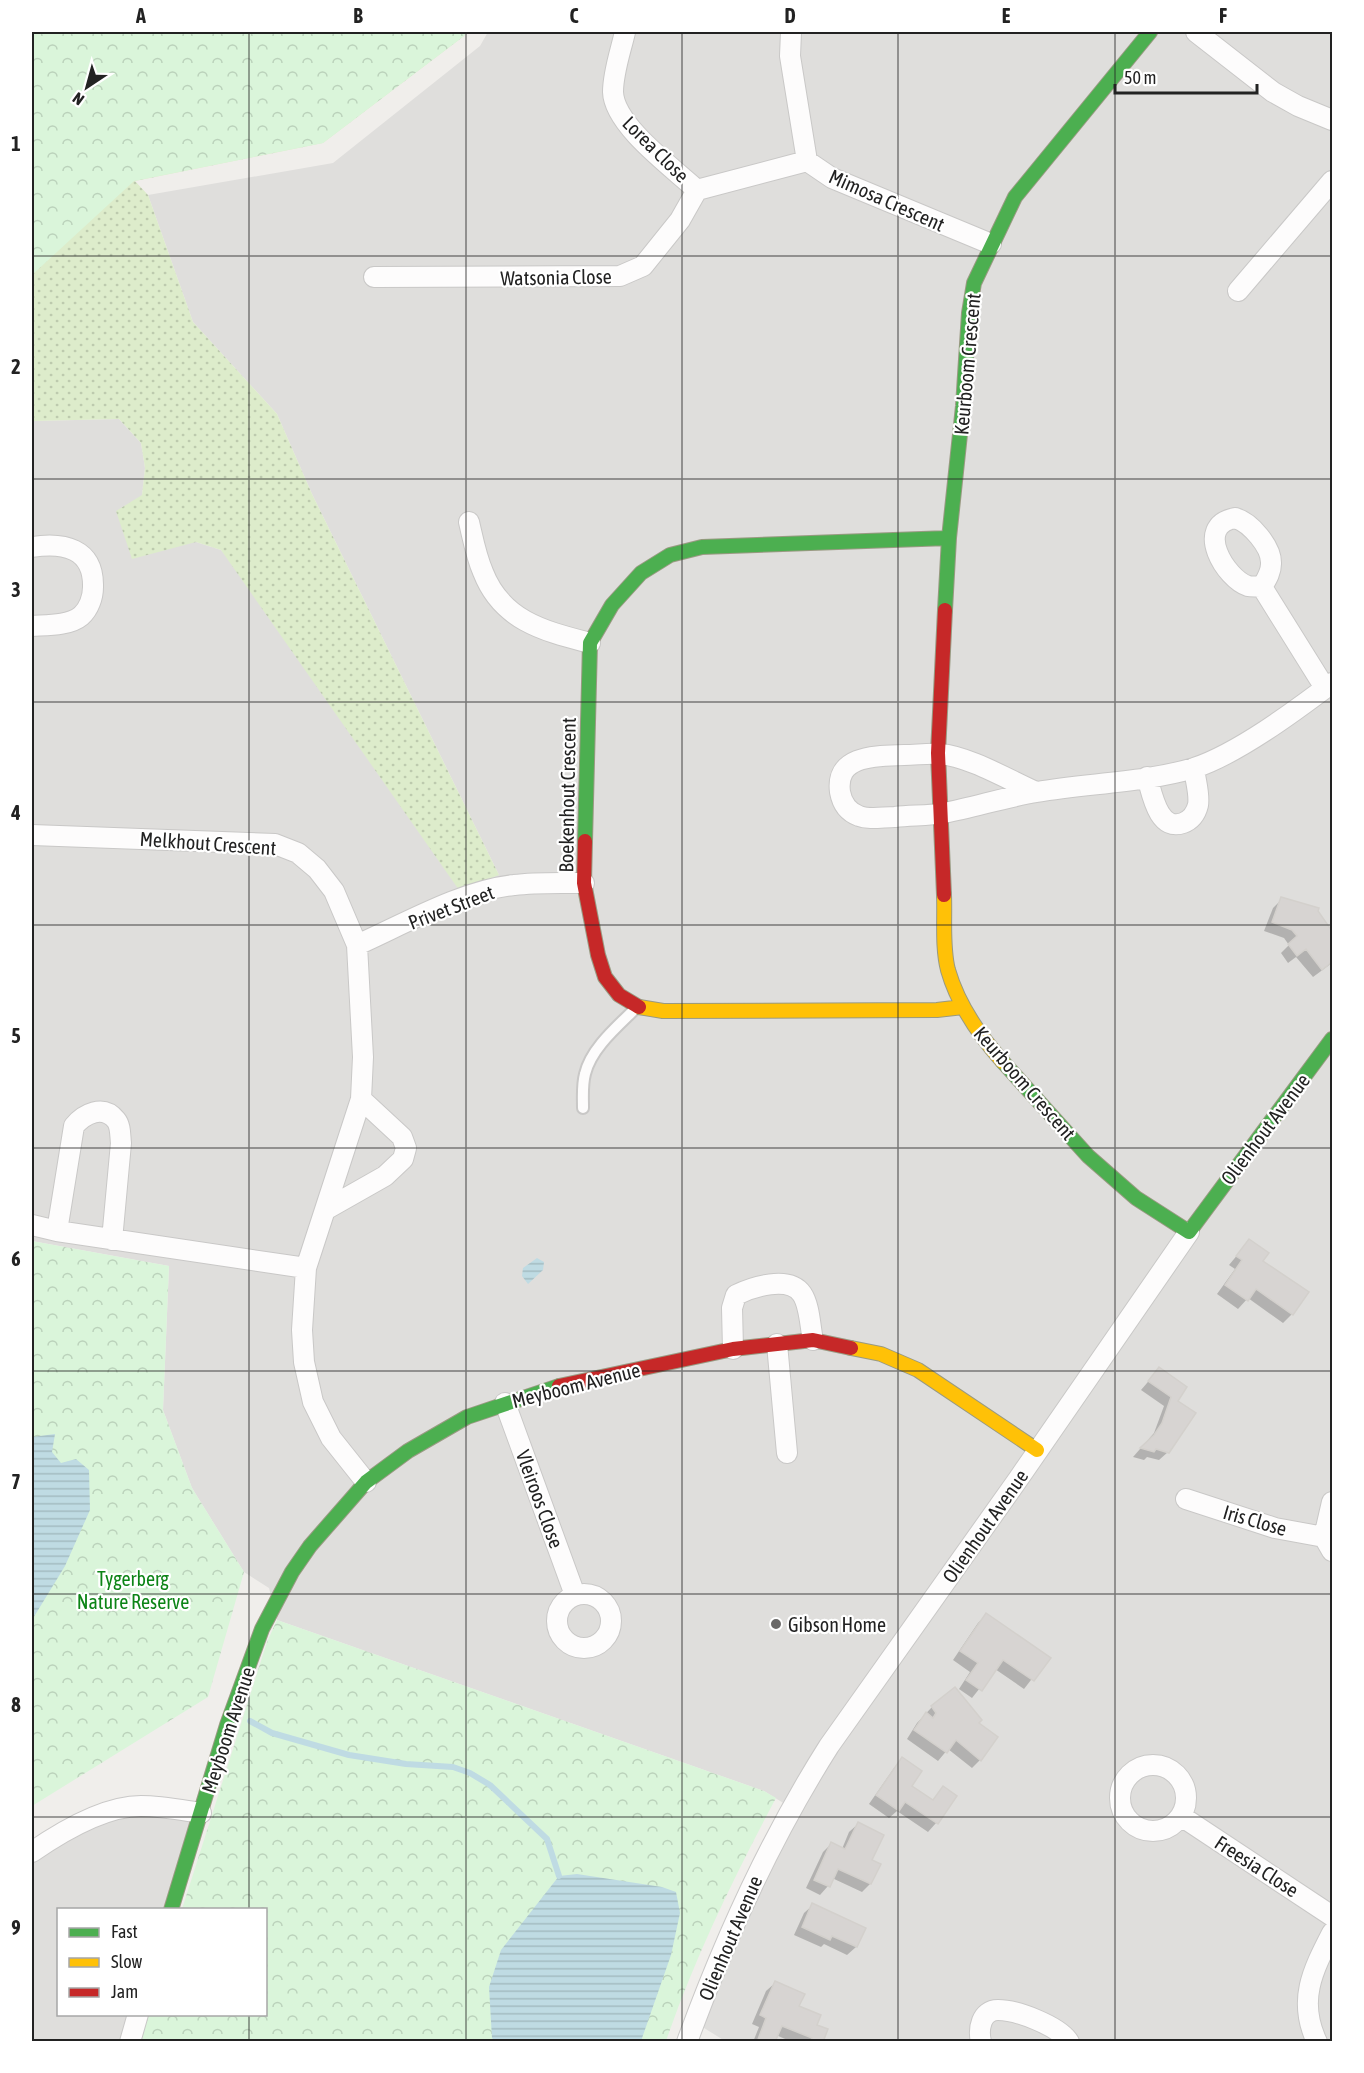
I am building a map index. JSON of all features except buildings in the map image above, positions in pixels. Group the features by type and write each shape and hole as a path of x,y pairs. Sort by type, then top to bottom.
{"street":[{"name":"Lorea Close","path":"625,32 613,92 617,111 630,129 697,190 807,161"},
{"name":"Mimosa Crescent","path":"791,32 790,57 807,161 832,178 991,244"},
{"name":"Keurboom Crescent","path":"1150,32 1021,189 991,244 975,283 969,313 963,406 949,538 938,753 945,940 948,969 963,1008 993,1050 1088,1156 1136,1198 1189,1232"},
{"path":"1196,32 1273,92 1298,106 1332,120"},
{"path":"1238,291 1332,181"},
{"name":"Watsonia Close","path":"374,277 620,276 643,266 680,220 697,190"},
{"path":"469,522 483,572 497,597 516,617 544,631 590,643"},
{"name":"Boekenhout Crescent","path":"637,1007 619,995 605,977 598,955 584,882 590,643 602,616 623,590 643,571 668,556 702,547 949,538"},
{"path":"32,548 46,545 78,552 88,561 93,575 93,593 87,608 80,617 69,622 32,626"},
{"path":"1036,792 955,756 938,753 872,756 857,760 848,766 842,775 840,788 841,799 847,809 858,816 870,818 942,813 1036,792 1148,777 1194,768 1219,757 1329,686 1262,586"},
{"path":"1148,777 1159,812 1165,820 1173,824 1183,823 1196,813 1198,804 1194,768"},
{"name":"Melkhout Crescent","path":"32,835 275,844 298,853 317,869 334,891 357,945 363,1057 361,1099 306,1268 302,1330 304,1362 313,1402 331,1438 366,1482"},
{"name":"Privet Street","path":"357,945 462,898 486,891 513,885 584,882"},
{"path":"637,1007 663,1011 963,1008"},
{"name":"Olienhout Avenue","path":"687,2042 703,1998 755,1877 807,1780 1189,1232 1332,1039"},
{"path":"325,1210 386,1176 403,1159 406,1148 402,1137 361,1099"},
{"path":"57,1231 74,1126 82,1117 92,1112 104,1113 116,1119 120,1136 112,1240"},
{"path":"32,1226 306,1268"},
{"path":"733,1349 732,1308 735,1295 774,1284 788,1285 803,1295 813,1340"},
{"name":"Meyboom Avenue","path":"172,1908 227,1725 262,1629 276,1598 310,1546 366,1482 434,1435 467,1417 546,1389 733,1349 813,1340 880,1354 918,1370 1037,1450"},
{"path":"777,1344 787,1453"},
{"name":"Vleiroos Close","path":"505,1403 575,1595"},
{"name":"Iris Close","path":"1186,1499 1328,1544"},
{"path":"1328,1544 1332,1503"},
{"path":"32,1852 80,1823 113,1811 140,1806 201,1813"},
{"name":"Freesia Close","path":"1181,1816 1332,1916"},
{"path":"1317,2042 1311,2030 1307,2011 1308,1994 1312,1974 1332,1933"},
{"path":"981,2042 979,2033 981,2022 987,2014 997,2010 1047,2024 1060,2031 1069,2042"},
{"path":"130,2042 137,2016"}],"lane":[{"path":"583,1108 585,1071 590,1061 637,1007"}],"shaded area":[{"path":"488,32 1332,32 1332,2041 725,2041 696,2023 793,1809 764,1791 277,1620 269,1588 244,1572 192,1488 163,1410 169,1266 32,1241 32,421 119,419 141,443 145,468 142,495 196,542 221,550 499,875 312,494 277,414 193,322 148,195 333,163 480,46"},
{"path":"112,1810 200,1812 170,1908 57,1908 57,2016 138,2016 130,2041 32,2041 32,1851"}],"green space":[{"path":"32,32 466,32 464,36 323,143 135,181 148,195 193,322 277,414 312,494 499,875 459,890 221,550 196,542 132,559 116,511 142,495 145,468 141,443 119,419 32,421"},
{"path":"32,32 466,32 464,36 323,143 134,181 32,275"},
{"name":"Tygerberg Nature Reserve","path":"32,1241 169,1266 163,1410 192,1488 244,1572 208,1697 32,1806"},
{"path":"277,1620 764,1791 776,1798 716,1918 666,2041 140,2042 148,2016 267,2016 267,1908 182,1908 267,1642"}],"water":[{"path":"537,1258 544,1262 543,1270 528,1284 522,1276 523,1268"},
{"path":"55,1434 52,1452 61,1463 76,1459 89,1470 90,1510 65,1566 32,1620 32,1437"},
{"path":"577,1874 662,1887 676,1892 680,1913 671,1955 641,2041 495,2041 492,2038 489,1987 501,1950 559,1876"}],"waterway":[{"path":"250,1721 272,1733 349,1755 406,1764 453,1767 470,1773 490,1785 547,1839 559,1876"}],"traffic: fast":[{"path":"945,610 949,538 963,406 969,313 974,283 1015,197 1150,32"},
{"path":"585,841 590,643 612,605 641,573 670,555 702,547 949,538"},
{"path":"1003,1062 1088,1156 1136,1198 1189,1232 1332,1039"},
{"path":"172,1908 227,1725 262,1629 292,1572 310,1546 366,1482 408,1451 467,1417 559,1386"}],"traffic: slow":[{"path":"944,895 945,952 952,983 970,1019 1003,1062"},
{"path":"639,1007 663,1011 937,1010 963,1007"},
{"path":"851,1348 881,1354 918,1370 1037,1450"}],"traffic: jam":[{"path":"944,895 938,753 945,610"},
{"path":"585,841 584,883 598,955 605,977 619,995 639,1007"},
{"path":"559,1386 733,1349 813,1340 851,1348"}],"place":[{"name":"Gibson Home","path":"776,1624"}]}
